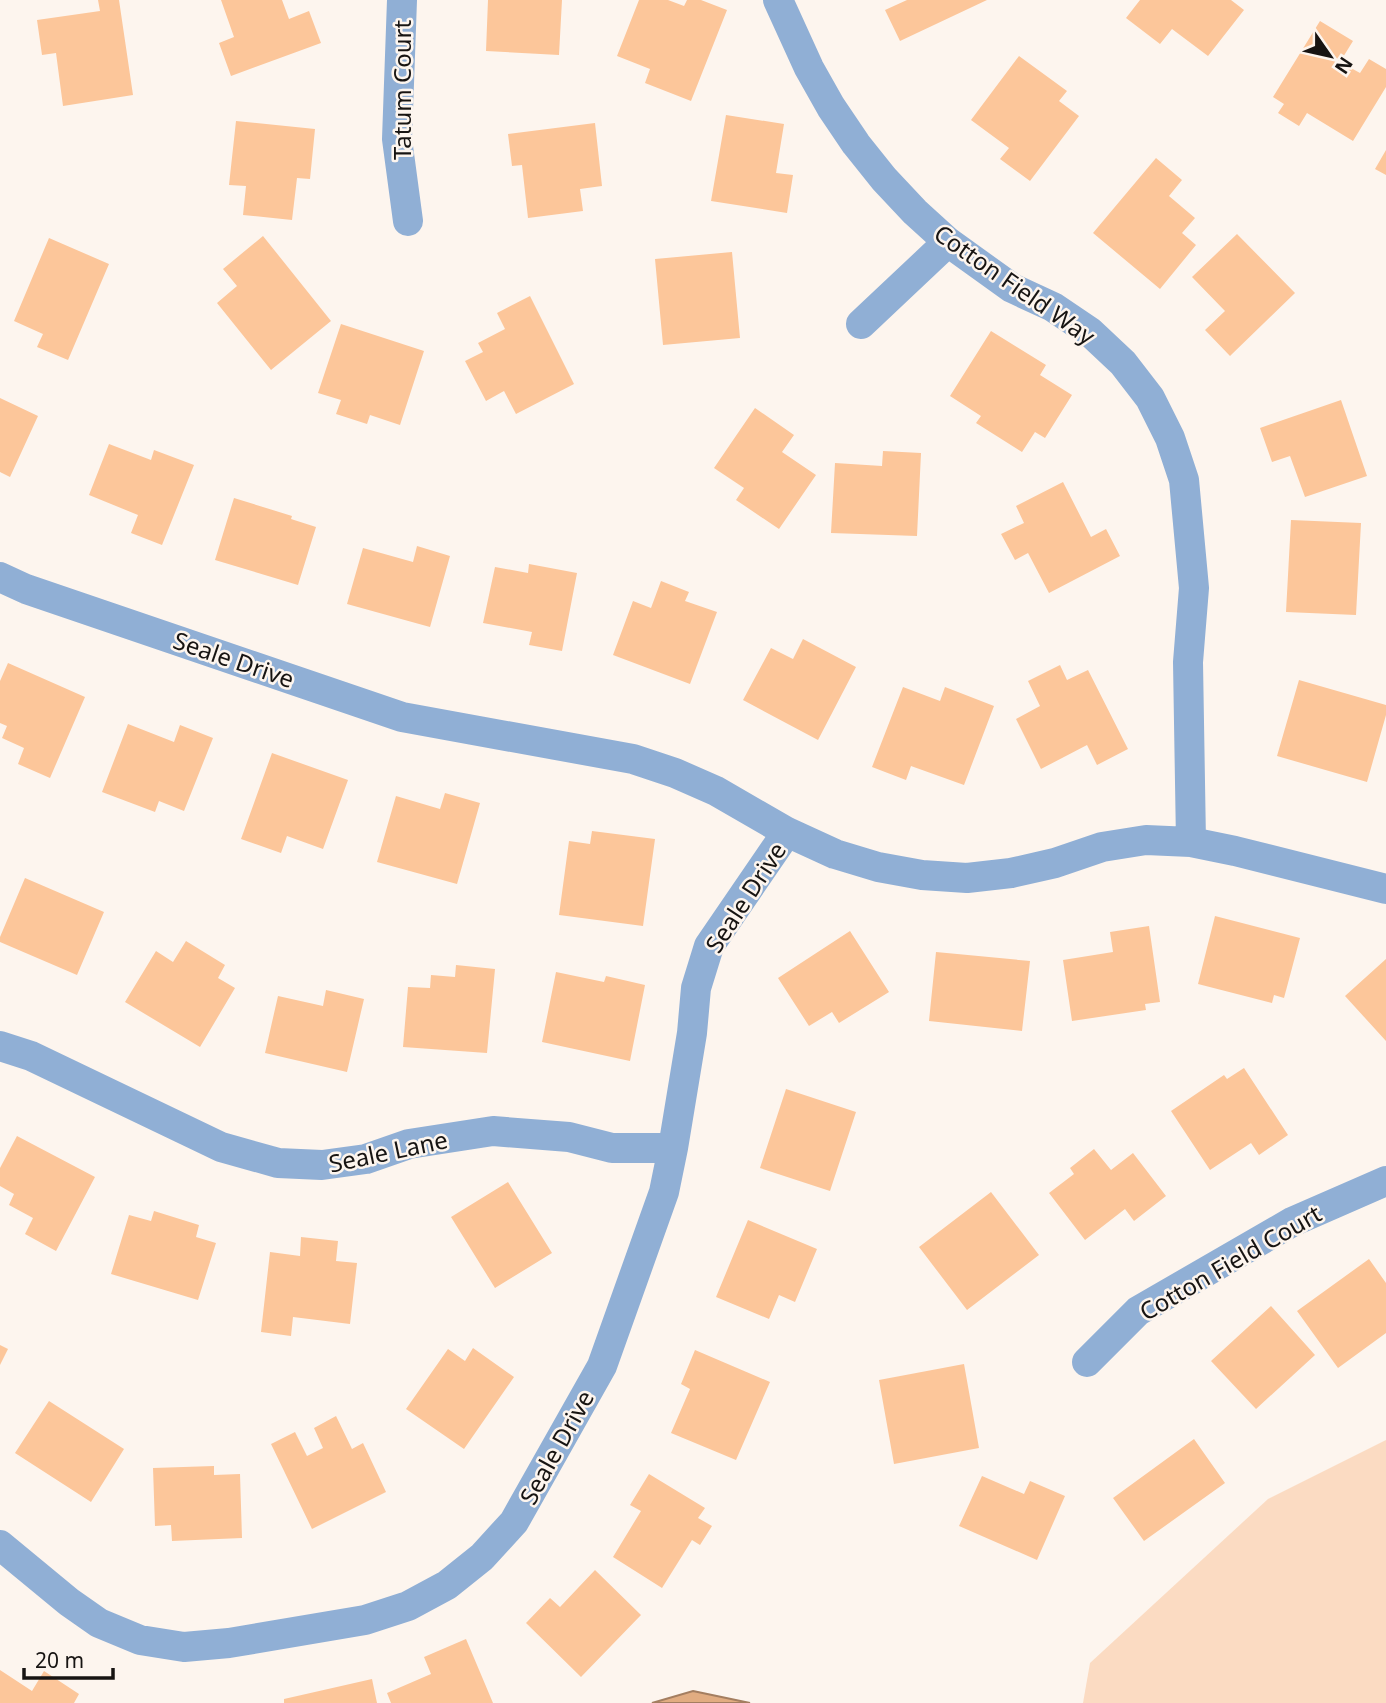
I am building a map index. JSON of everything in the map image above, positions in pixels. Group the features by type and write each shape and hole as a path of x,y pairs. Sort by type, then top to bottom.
{"street":[{"name":"Tatum Court","path":"402,0 397,139 408,221"},
{"name":"Cotton Field Way","path":"778,0 808,68 831,107 884,179 948,242 1013,288 1053,307 1090,332 1123,363 1150,398 1170,438 1184,480 1195,588 1188,663 1191,842"},
{"path":"861,324 948,242"},
{"name":"Seale Drive","path":"0,577 26,589 402,717 632,759 675,773 716,791 787,832 835,854 878,867 922,876 967,878 1011,873 1055,863 1102,847 1146,840 1191,842 1386,889"},
{"name":"Seale Drive","path":"0,1545 99,1623 140,1640 184,1647 229,1643 365,1620 408,1606 447,1585 482,1557 514,1522 602,1366 664,1192 692,1033 696,988 709,946 787,832"},
{"name":"Seale Lane","path":"0,1046 31,1056 221,1147 278,1163 322,1165 366,1158 409,1144 493,1131 569,1137 612,1148 673,1148"},
{"name":"Cotton Field Court","path":"1087,1363 1138,1311 1292,1222 1386,1181"}],"shaded area":[{"path":"1386,1440 1386,1703 1083,1703 1090,1663 1268,1499"},
{"path":"693,1691 750,1703 652,1703"}],"building":[{"path":"98,0 119,0 133,95 63,106 56,53 42,55 37,20 100,11"},
{"path":"221,0 282,0 289,19 309,11 321,43 231,76 219,43 234,37"},
{"path":"488,0 562,0 559,55 486,51"},
{"path":"639,0 668,0 684,6 687,0 701,0 727,10 691,101 645,83 650,69 617,56"},
{"path":"907,0 987,0 900,41 885,10"},
{"path":"1140,0 1231,0 1244,10 1208,56 1172,29 1160,44 1126,18"},
{"path":"1320,21 1353,41 1340,62 1360,73 1369,59 1386,69 1386,87 1353,141 1307,113 1299,126 1278,113 1284,104 1273,97"},
{"path":"1019,56 1067,91 1059,101 1079,116 1030,181 1000,159 1009,148 971,120"},
{"path":"726,115 784,124 776,173 793,175 787,213 711,201"},
{"path":"236,121 315,129 310,179 297,178 292,220 243,215 246,186 229,185"},
{"path":"595,123 602,186 580,189 583,211 528,218 522,165 512,166 508,134"},
{"path":"1386,150 1386,175 1375,169"},
{"path":"1156,158 1182,180 1169,196 1195,218 1182,233 1196,245 1160,289 1093,233"},
{"path":"1237,234 1295,293 1230,356 1205,330 1225,311 1192,277"},
{"path":"263,236 331,321 271,370 217,303 237,286 223,269"},
{"path":"49,238 109,264 68,360 37,347 43,334 14,321"},
{"path":"732,252 740,338 663,345 655,259"},
{"path":"530,296 574,384 516,414 504,391 486,401 465,361 483,352 478,343 505,329 497,313"},
{"path":"341,324 424,351 400,425 370,415 367,424 336,414 341,400 318,393"},
{"path":"991,331 1046,365 1040,375 1072,395 1045,438 1035,432 1022,452 976,423 981,416 950,396"},
{"path":"0,398 38,416 10,477 0,472"},
{"path":"1341,400 1367,476 1305,497 1290,456 1272,462 1260,428"},
{"path":"755,408 794,435 782,452 816,475 779,529 736,500 744,488 714,468"},
{"path":"109,444 151,460 154,450 194,465 162,545 131,533 138,515 89,495"},
{"path":"883,451 921,453 917,536 831,533 835,463 882,466"},
{"path":"1063,482 1091,537 1106,529 1120,556 1049,593 1028,553 1015,560 1001,534 1024,523 1016,506"},
{"path":"234,498 292,516 291,519 316,527 298,585 215,560"},
{"path":"1291,520 1361,523 1356,615 1286,612"},
{"path":"417,546 450,556 430,627 347,604 363,548 413,562"},
{"path":"529,564 577,573 562,651 529,645 532,632 483,623 495,567 528,573"},
{"path":"661,581 689,592 685,601 717,612 690,684 613,655 633,601 651,608"},
{"path":"803,639 856,667 818,740 743,700 771,648 793,659"},
{"path":"8,663 85,697 50,778 18,764 24,748 2,738 7,726 0,723 0,681"},
{"path":"1060,665 1067,680 1088,670 1128,749 1097,765 1087,745 1041,769 1016,719 1040,706 1028,681"},
{"path":"1299,680 1386,705 1386,715 1367,782 1277,756"},
{"path":"903,687 940,701 945,687 994,706 964,785 911,766 906,780 872,767"},
{"path":"128,724 174,742 180,725 213,738 184,811 159,801 155,812 102,792"},
{"path":"272,753 348,780 323,849 287,836 281,853 241,839"},
{"path":"445,793 480,803 457,884 377,862 396,796 440,809"},
{"path":"592,831 655,839 643,926 559,915 569,841 590,844"},
{"path":"25,878 104,912 77,975 0,942"},
{"path":"1215,916 1300,938 1284,998 1274,995 1272,1003 1198,984"},
{"path":"1149,926 1160,1002 1145,1004 1146,1010 1072,1021 1063,960 1113,952 1110,932"},
{"path":"850,931 889,992 839,1023 832,1012 809,1026 778,978"},
{"path":"186,941 225,965 218,978 235,988 200,1047 125,1002 156,951 173,962"},
{"path":"936,952 1030,961 1022,1031 929,1021"},
{"path":"1386,959 1386,1041 1345,996"},
{"path":"456,965 495,969 487,1053 403,1047 408,987 430,988 431,975 455,977"},
{"path":"556,972 604,982 606,976 645,985 630,1061 542,1042"},
{"path":"326,990 364,999 347,1072 265,1053 278,996 323,1006"},
{"path":"1244,1068 1288,1135 1259,1155 1251,1143 1210,1170 1171,1111 1224,1075 1227,1079"},
{"path":"786,1089 856,1112 830,1191 760,1168"},
{"path":"17,1136 95,1177 56,1251 25,1234 33,1218 9,1205 14,1194 0,1186 0,1168"},
{"path":"1094,1149 1111,1170 1133,1153 1166,1196 1134,1221 1125,1209 1085,1240 1049,1193 1074,1174 1070,1168"},
{"path":"508,1182 552,1253 495,1288 451,1217"},
{"path":"991,1192 1039,1255 967,1310 919,1247"},
{"path":"154,1211 199,1225 196,1237 216,1243 198,1300 111,1274 129,1215 151,1221"},
{"path":"748,1220 817,1249 795,1302 779,1295 769,1319 716,1297"},
{"path":"301,1237 338,1241 336,1261 357,1263 350,1324 293,1317 291,1336 261,1332 270,1252 300,1256"},
{"path":"1369,1259 1386,1283 1386,1333 1338,1368 1297,1311"},
{"path":"1271,1306 1315,1355 1256,1409 1211,1361"},
{"path":"0,1345 8,1349 0,1365"},
{"path":"473,1348 514,1377 464,1449 406,1409 448,1349 465,1361"},
{"path":"695,1350 770,1382 736,1460 671,1433 690,1389 681,1384"},
{"path":"964,1364 979,1448 894,1464 879,1380"},
{"path":"49,1401 124,1449 91,1502 15,1453"},
{"path":"336,1416 352,1449 363,1443 386,1492 312,1529 271,1444 295,1432 307,1456 323,1448 314,1428"},
{"path":"1194,1439 1225,1483 1144,1541 1113,1498"},
{"path":"214,1466 214,1475 240,1474 242,1538 172,1541 171,1525 155,1526 153,1468"},
{"path":"649,1474 705,1508 698,1518 712,1526 700,1545 692,1540 662,1588 613,1557 641,1511 630,1505"},
{"path":"982,1476 1024,1494 1030,1481 1065,1496 1037,1560 959,1526"},
{"path":"595,1570 641,1615 581,1677 526,1623 550,1598 560,1607"},
{"path":"466,1639 493,1703 391,1703 387,1693 431,1674 424,1657"},
{"path":"0,1670 32,1691 44,1671 79,1694 74,1703 0,1703"},
{"path":"372,1679 377,1703 284,1703 284,1699"}]}
